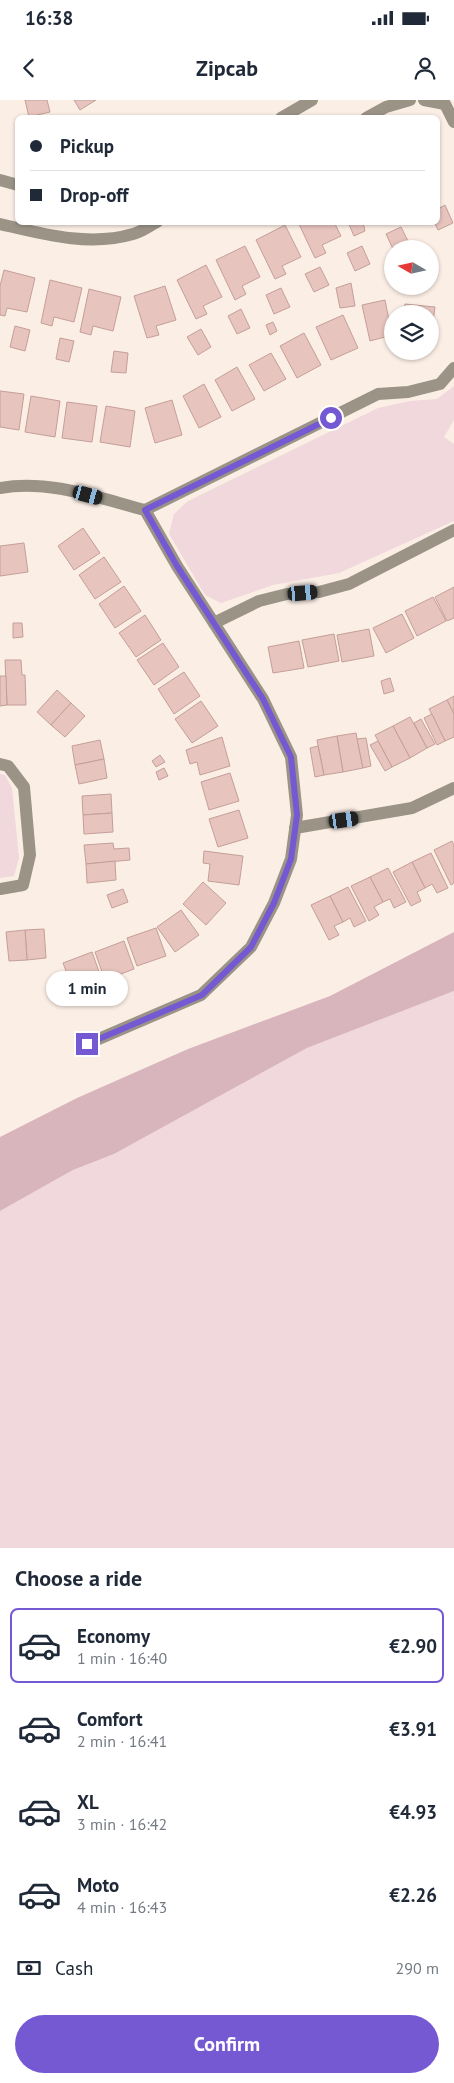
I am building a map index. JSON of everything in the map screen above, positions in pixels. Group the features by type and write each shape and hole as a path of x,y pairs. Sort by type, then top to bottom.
{"street":[{"path":"286,115 312,100"},
{"path":"371,115 386,107 410,100"},
{"path":"424,100 445,104 454,122"},
{"path":"0,180 15,184"},
{"path":"0,224 48,235 98,240 134,234 151,225"},
{"path":"0,488 14,485 69,490 145,510 378,394 408,392 440,384 454,368"},
{"path":"87,1044 202,995 251,947 274,903 291,859 297,815 291,757 263,699 177,566 145,510"},
{"path":"214,623 259,601 287,594 320,592 349,584 454,530"},
{"path":"0,764 8,766 24,787 30,855 23,885 0,889"},
{"path":"295,828 412,808 454,788"}],"shaded area":[{"path":"454,386 454,420 444,437 454,444 454,521 339,573 273,585 221,603 205,595 169,534 174,514 188,501 378,408 410,401 437,399"},
{"path":"0,774 5,775 12,788 19,858 14,876 0,878"},
{"path":"454,932 454,991 307,1048 114,1154 73,1170 0,1211 0,1137 77,1098 188,1049 330,996"},
{"path":"454,991 454,1548 0,1548 0,1211 73,1170 114,1154 307,1048"}],"building":[{"path":"25,100 47,100 50,112 29,115"},
{"path":"74,100 96,100 80,110"},
{"path":"445,205 453,223 438,230 436,225 440,225 440,208"},
{"path":"285,225 301,257 282,266 286,274 275,279 256,240"},
{"path":"299,225 336,225 341,236 322,245 326,253 315,258"},
{"path":"349,225 364,225 365,231 354,236"},
{"path":"401,227 408,240 389,240 386,234"},
{"path":"245,246 260,277 242,286 246,294 235,300 216,260"},
{"path":"362,246 370,264 355,271 347,253"},
{"path":"206,265 222,297 203,306 207,314 196,319 177,280"},
{"path":"320,267 329,285 314,292 305,274"},
{"path":"4,270 35,278 27,312 7,308 5,316 0,315 0,286"},
{"path":"50,280 82,288 74,322 54,317 52,326 41,323"},
{"path":"351,283 355,306 340,308 336,288"},
{"path":"165,286 176,320 156,326 159,335 147,338 134,296"},
{"path":"281,288 290,307 274,314 266,295"},
{"path":"89,289 121,297 113,331 93,326 91,335 80,332"},
{"path":"385,300 384,337 370,341 362,305"},
{"path":"241,309 250,328 237,334 228,316"},
{"path":"343,315 358,348 331,360 316,327"},
{"path":"273,322 277,331 270,335 266,325"},
{"path":"15,326 30,330 25,351 10,347"},
{"path":"201,329 211,347 198,355 187,337"},
{"path":"304,333 321,365 297,378 280,346"},
{"path":"60,338 74,341 69,362 56,359"},
{"path":"114,351 128,353 126,373 111,372"},
{"path":"271,353 286,379 264,391 249,365"},
{"path":"237,367 255,399 232,411 215,380"},
{"path":"204,384 221,417 199,428 183,396"},
{"path":"0,391 24,394 19,430 0,427"},
{"path":"31,396 60,401 55,437 25,432"},
{"path":"172,400 182,435 155,443 145,408"},
{"path":"67,402 97,406 92,442 62,438"},
{"path":"106,406 135,411 130,447 100,442"},
{"path":"83,528 100,553 74,570 58,546"},
{"path":"24,543 28,572 0,576 0,546"},
{"path":"104,557 121,582 95,599 79,575"},
{"path":"124,586 141,611 115,628 99,604"},
{"path":"454,587 454,618 447,621 435,597"},
{"path":"433,597 446,621 417,636 405,611"},
{"path":"402,614 414,638 386,653 373,628"},
{"path":"145,615 161,640 136,657 119,633"},
{"path":"13,623 22,623 23,637 13,638"},
{"path":"369,629 374,656 342,662 337,635"},
{"path":"334,634 339,661 308,667 302,640"},
{"path":"299,641 304,668 273,673 268,647"},
{"path":"163,643 179,667 154,685 137,660"},
{"path":"5,660 21,660 22,675 25,675 26,705 7,705"},
{"path":"184,672 200,696 174,714 158,689"},
{"path":"0,676 6,676 7,705 0,706"},
{"path":"390,678 394,691 384,694 381,681"},
{"path":"57,690 71,703 51,725 37,712"},
{"path":"454,696 454,714 447,700"},
{"path":"447,700 454,714 454,737 445,741 429,709"},
{"path":"201,701 218,726 192,743 175,719"},
{"path":"71,703 85,716 65,737 51,725"},
{"path":"432,714 445,741 437,745 424,718"},
{"path":"410,717 427,748 410,758 393,726"},
{"path":"421,719 435,744 427,748 414,723"},
{"path":"393,726 410,758 392,767 375,735"},
{"path":"356,733 363,768 343,772 337,736"},
{"path":"337,736 343,772 324,775 317,740"},
{"path":"222,737 230,766 200,775 197,762 190,764 186,750"},
{"path":"366,738 371,766 363,768 357,739"},
{"path":"100,740 104,759 75,765 72,746"},
{"path":"378,741 392,767 385,771 370,745"},
{"path":"318,746 324,775 315,777 310,748"},
{"path":"160,755 165,762 156,767 152,761"},
{"path":"104,759 107,778 79,784 75,765"},
{"path":"164,768 168,776 159,780 156,772"},
{"path":"230,773 239,801 209,810 201,782"},
{"path":"111,794 112,813 83,815 82,796"},
{"path":"239,810 248,838 218,847 209,819"},
{"path":"112,813 113,832 84,834 83,815"},
{"path":"452,841 454,845 454,883 451,885 434,850"},
{"path":"113,843 114,849 129,848 130,860 86,864 84,845"},
{"path":"204,851 243,856 239,885 208,881 210,864 203,863"},
{"path":"431,853 448,888 437,893 432,884 425,888 412,862"},
{"path":"115,861 116,880 87,883 86,864"},
{"path":"412,862 425,888 417,892 421,901 411,906 393,872"},
{"path":"388,868 406,902 394,908 390,899 383,902 370,877"},
{"path":"370,877 383,902 374,907 379,915 369,921 351,886"},
{"path":"203,882 226,903 206,925 183,904"},
{"path":"348,887 366,921 354,927 350,918 343,922 330,896"},
{"path":"123,889 128,902 112,908 107,895"},
{"path":"330,896 343,922 334,926 339,935 329,940 311,905"},
{"path":"181,910 199,935 175,952 157,927"},
{"path":"156,928 166,956 137,966 127,938"},
{"path":"44,929 46,958 27,960 25,930"},
{"path":"25,930 27,960 9,961 6,932"},
{"path":"124,941 134,969 105,980 95,952"},
{"path":"92,952 102,980 73,990 63,963"}],"route":[{"path":"87,1044 202,995 251,947 274,903 291,859 297,815 291,757 263,699 177,566 145,510 331,418"}]}
